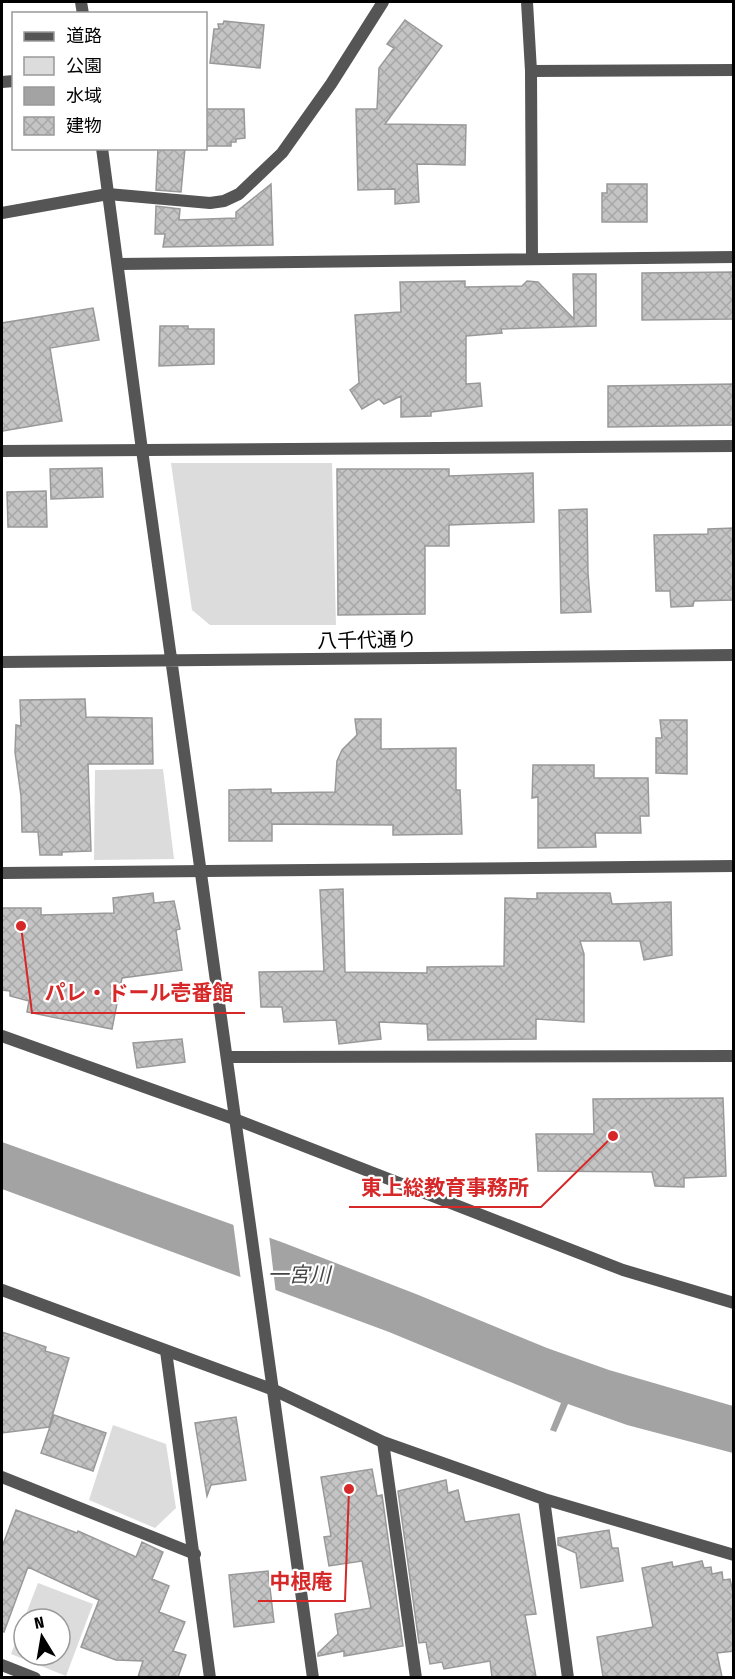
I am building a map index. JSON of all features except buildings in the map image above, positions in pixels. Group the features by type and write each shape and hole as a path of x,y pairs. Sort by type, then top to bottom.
{"street":[{"path":"2,213 108,194 210,203 224,201 240,194 282,153 331,84 382,2"},
{"path":"527,2 531,71 532,258"},
{"path":"531,71 734,70"},
{"path":"102,150 142,450 314,1677"},
{"path":"118,264 734,257"},
{"path":"2,451 734,446"},
{"name":"八千代通り","path":"2,662 734,655"},
{"path":"2,873 734,866"},
{"path":"2,1035 237,1119 623,1270 734,1304"},
{"path":"228,1057 734,1056"},
{"path":"2,1290 274,1390 383,1442 544,1499 734,1555"},
{"path":"166,1351 210,1677"},
{"path":"383,1442 416,1677"},
{"path":"2,1477 195,1554"},
{"path":"544,1499 568,1677"},
{"path":"2,1665 34,1677"}],"green space":[{"path":"171,463 332,463 336,625 210,625 192,610"},
{"path":"163,769 174,859 94,860 95,770"},
{"path":"113,1425 166,1444 176,1508 155,1528 89,1500"},
{"path":"38,1583 93,1604 72,1660 72,1607 29,1607"},
{"path":"44,1667 69,1667 66,1676"}],"water":[{"name":"一宮川","path":"2,1142 284,1243 547,1348 609,1370 733,1406 733,1453 627,1425 568,1404 556,1432 550,1430 561,1403 389,1332 2,1189"}],"pier":[{"path":"233,1222 269,1235 276,1294 241,1281"}],"place":[{"name":"パレ・ドール壱番館","path":"21,926"},
{"name":"東上総教育事務所","path":"613,1136"},
{"name":"中根庵","path":"349,1489"}]}
